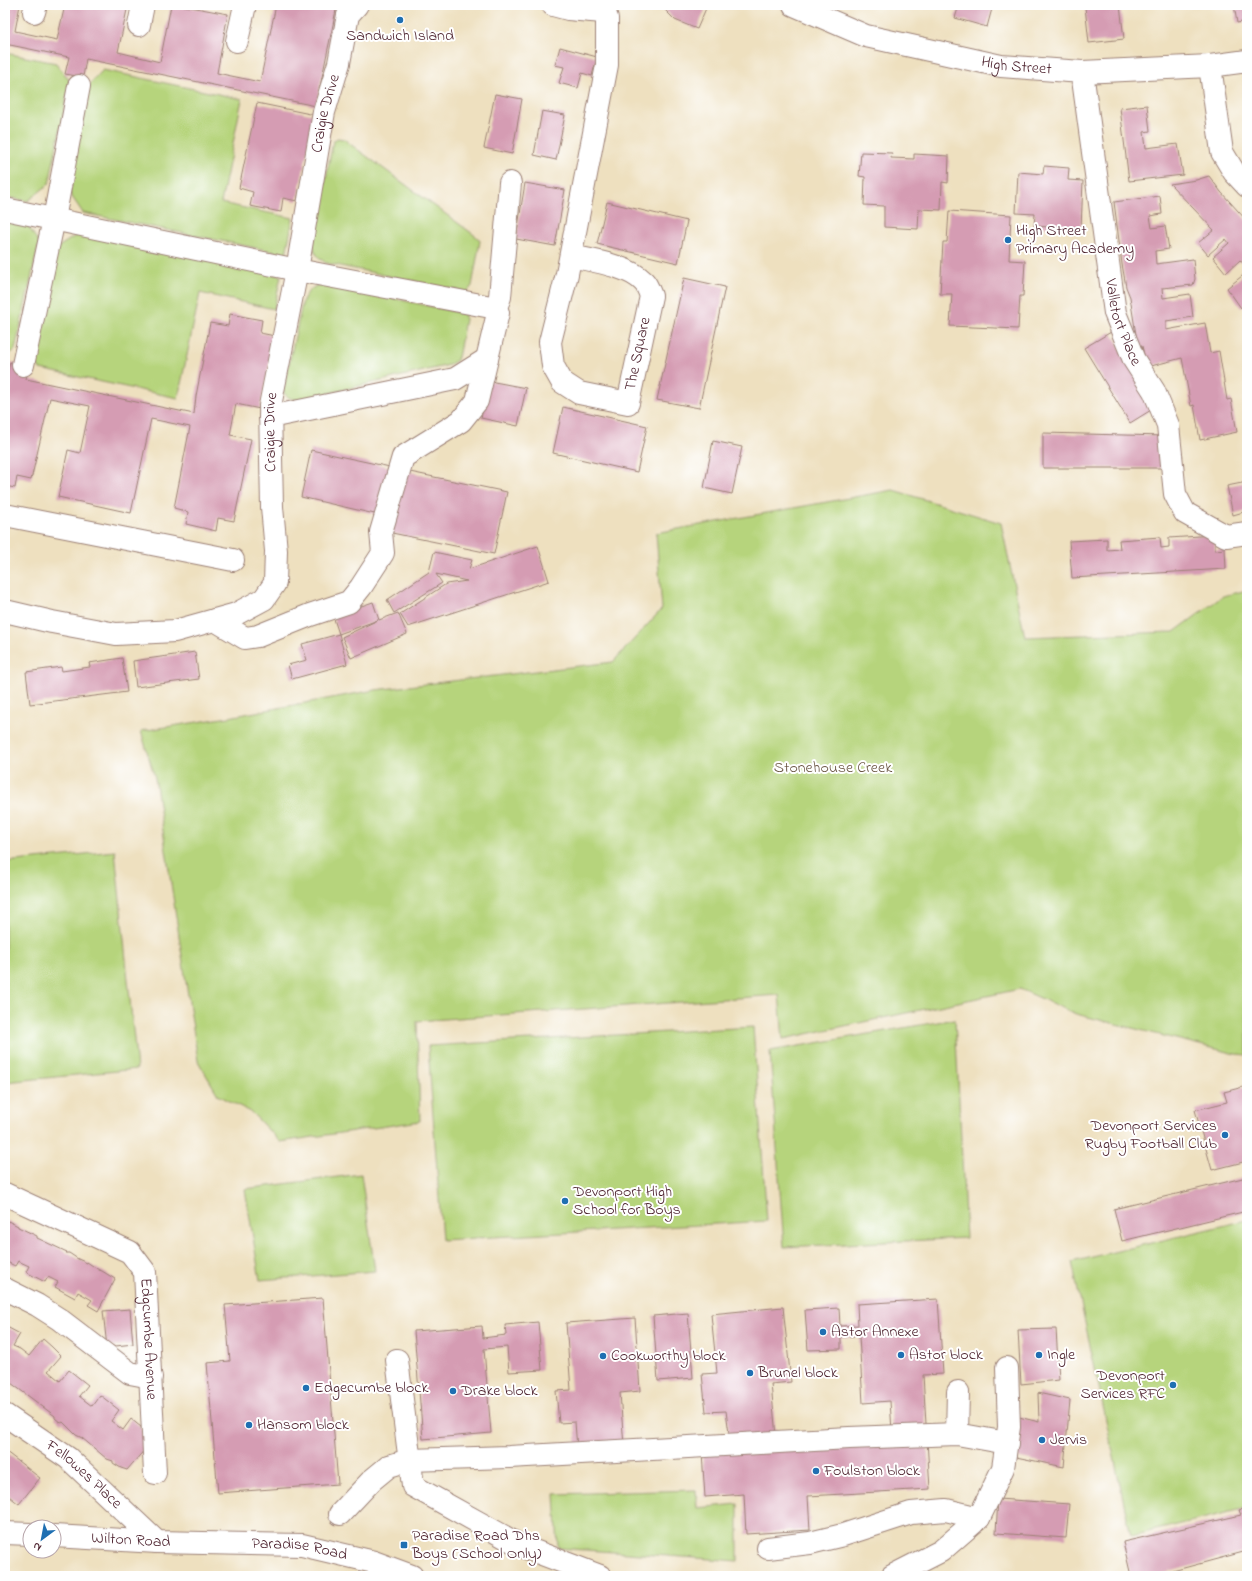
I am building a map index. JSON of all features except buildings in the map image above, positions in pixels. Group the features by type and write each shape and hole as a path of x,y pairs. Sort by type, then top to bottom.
{"street":[{"path":"238,41 244,5"},
{"name":"Craigie Drive","path":"5,611 52,622 116,634 175,631 236,614 264,599 275,584 276,551 272,507 270,406 297,270 324,112 339,63 348,15 357,5"},
{"path":"553,5 568,9 606,9"},
{"name":"High Street","path":"794,5 866,36 1001,66 1082,72 1210,66 1247,60"},
{"name":"The Square","path":"571,256 609,265 633,273 645,283 651,296 628,403 579,393 562,382 553,366 550,342 571,256 607,65 606,9"},
{"path":"1210,66 1222,152 1234,172 1247,186"},
{"name":"Valletort Place","path":"1082,72 1115,313 1134,360 1154,391 1168,426 1175,494 1185,513 1226,536 1247,533"},
{"path":"23,365 54,219 79,86"},
{"path":"495,310 500,297 510,183"},
{"path":"5,209 297,270 491,307 498,313 477,401 461,421 403,457 381,532 383,553 361,587 349,602 310,615 258,636 245,638 215,620"},
{"path":"270,417 455,379 487,359"},
{"path":"5,515 233,560"},
{"name":"Edgcumbe Avenue","path":"5,1194 130,1252 145,1272 155,1474"},
{"path":"5,1289 37,1305 59,1319 130,1373 151,1377"},
{"path":"397,1360 413,1486 521,1546 600,1576"},
{"path":"892,1576 941,1551 979,1518 1003,1468 1009,1427 1007,1368"},
{"path":"957,1434 958,1392"},
{"name":"Fellowes Place","path":"5,1415 68,1458 157,1542"},
{"path":"340,1514 372,1480 389,1466 409,1460 957,1434 1007,1443"},
{"path":"768,1548 810,1543 843,1535 911,1513 946,1510 979,1518"},
{"path":"5,1533 22,1534"},
{"name":"Wilton Road","path":"62,1536 157,1542 208,1543"},
{"name":"Paradise Road","path":"208,1543 302,1545 374,1562 412,1576"}],"green space":[{"path":"5,53 56,63 70,81 49,184 28,201 5,197"},
{"path":"103,70 242,99 221,203 293,218 286,254 83,213 66,188 89,85"},
{"path":"337,138 344,139 477,237 480,241 472,286 467,292 326,263 318,256 314,247 314,239 333,142"},
{"path":"5,217 25,221 39,243 15,350 5,357"},
{"path":"80,233 281,276 274,309 200,293 178,398 40,369 33,357 55,249"},
{"path":"323,283 465,314 457,360 449,365 299,400 288,397 283,391 303,300 311,290"},
{"name":"Stonehouse Creek","path":"893,490 1001,523 1025,637 1174,632 1223,596 1247,590 1247,1055 1236,1054 1076,1014 1020,989 783,1039 779,995 417,1021 420,1121 280,1142 251,1112 218,1095 198,1061 155,778 141,731 229,717 375,690 613,662 662,609 656,533"},
{"path":"115,851 137,1069 5,1082 5,862"},
{"path":"955,1019 966,1238 784,1247 770,1051"},
{"path":"753,1027 767,1221 442,1240 428,1046"},
{"path":"361,1174 375,1271 260,1280 245,1189"},
{"name":"Devonport Services RFC","path":"1247,1220 1247,1508 1131,1536 1072,1262"},
{"path":"696,1490 697,1508 738,1504 738,1561 558,1548 555,1494"}],"place":[{"name":"Sandwich Island","path":"400,20"},
{"name":"High Street Primary Academy","path":"1008,240"},
{"name":"Devonport Services Rugby Football Club","path":"1225,1135"},
{"name":"Devonport High School for Boys","path":"565,1201"},
{"name":"Astor Annexe","path":"823,1332"},
{"name":"Astor block","path":"901,1355"},
{"name":"Ingle","path":"1039,1355"},
{"name":"Cookworthy block","path":"603,1356"},
{"name":"Brunel block","path":"750,1373"},
{"name":"Devonport Services RFC","path":"1173,1385"},
{"name":"Edgecumbe block","path":"306,1388"},
{"name":"Drake block","path":"453,1391"},
{"name":"Hansom block","path":"249,1425"},
{"name":"Jervis","path":"1042,1440"},
{"name":"Foulston block","path":"816,1471"},
{"name":"Paradise Road Dhs Boys (School Only)","path":"404,1545"}]}
